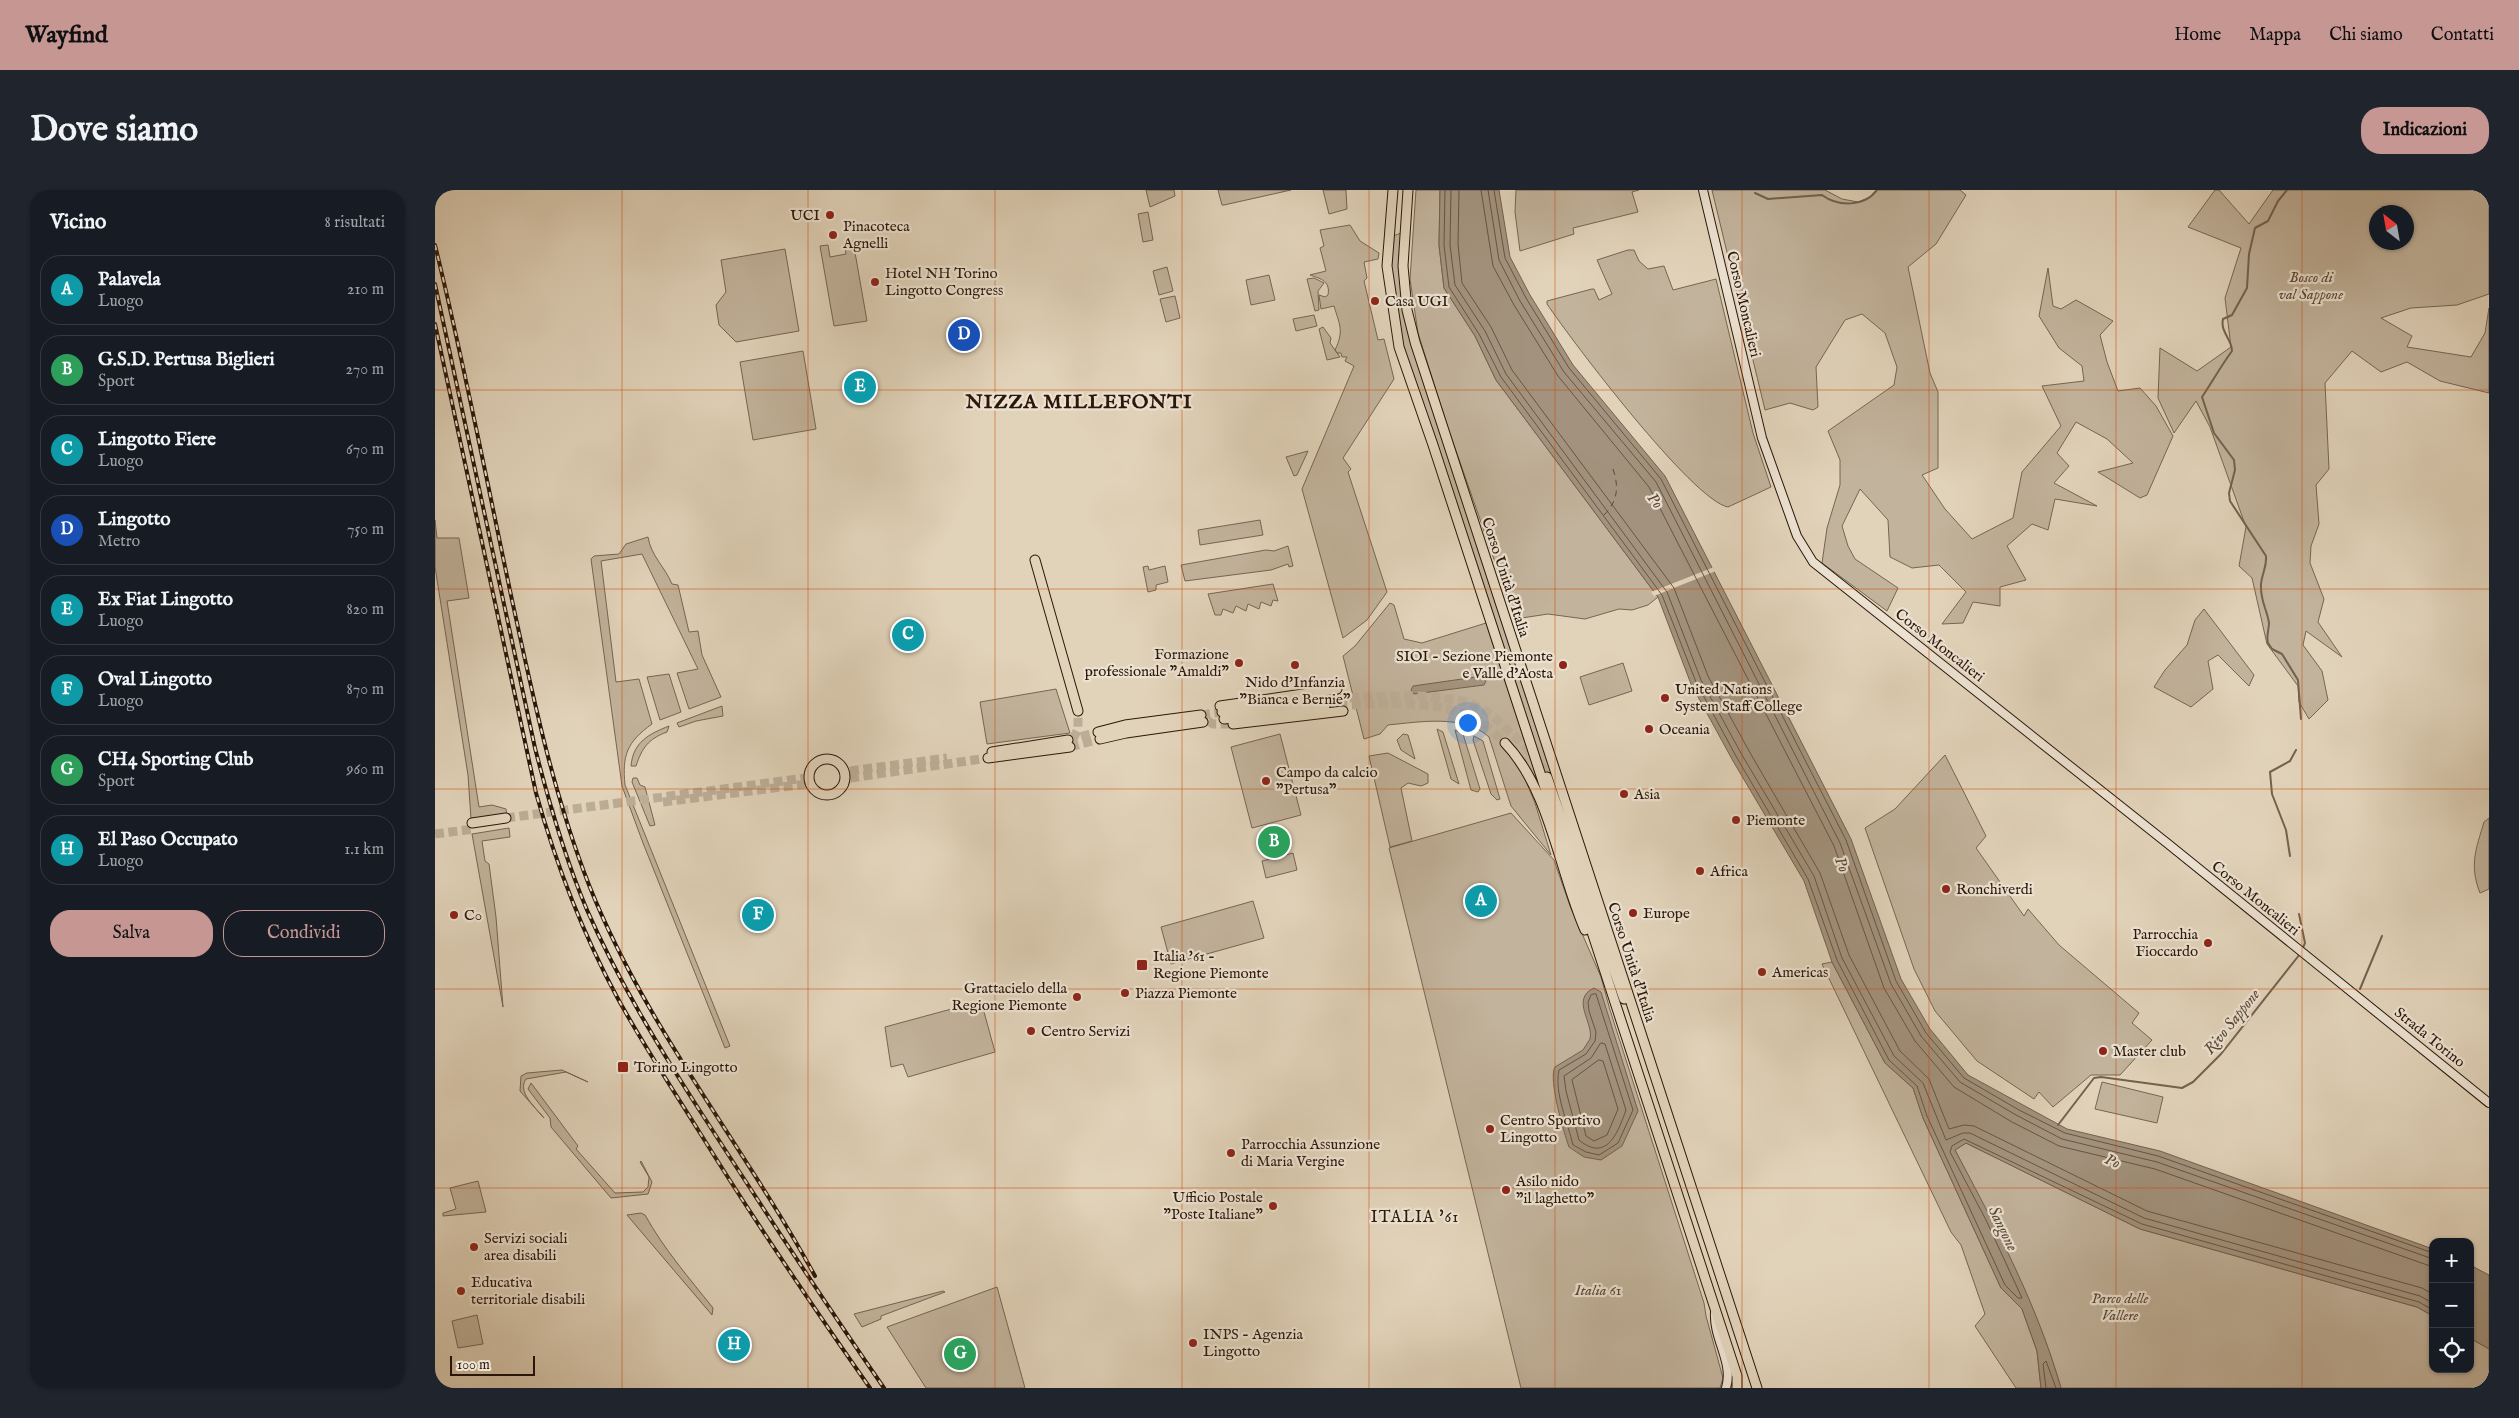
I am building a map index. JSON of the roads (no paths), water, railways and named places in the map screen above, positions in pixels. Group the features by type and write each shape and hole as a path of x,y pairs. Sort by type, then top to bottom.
{"main road":[{"name":"Corso Unità d'Italia","path":"1393,190 1387,266 1399,347 1433,444 1606,980 1715,1308 1737,1376 1737,1388"},
{"path":"1402,190 1406,222"},
{"name":"Corso Unità d'Italia","path":"1408,190 1403,266 1407,310 1415,342 1757,1388"},
{"name":"Corso Moncalieri","path":"1703,190 1762,438 1797,536 1809,557 1820,570 2167,843 2353,993"},
{"path":"1035,560 1078,711"},
{"path":"1324,702 1222,712 1337,689"},
{"path":"1233,724 1343,711"},
{"path":"1099,736 1202,718"},
{"name":"Corso Unità d'Italia","path":"1505,743 1523,766 1536,790 1573,902 1606,980"},
{"path":"987,756 1069,744"},
{"path":"825,759 835,760 847,775 842,787 831,794 819,793 807,781 813,765 825,759"},
{"name":"Corso Unità d'Italia","path":"1547,777 1611,967 1647,1052"},
{"path":"473,826 506,821"},
{"name":"Strada Torino","path":"2353,993 2489,1103"},
{"path":"1715,1308 1715,1322 1729,1370 1726,1388"}],"water":[{"name":"Po","path":"1440,190 1499,190 1510,257 1530,295 1573,365 1665,476 1851,839 1901,979 1930,1029 1968,1075 2067,1129 2160,1151 2429,1248 2429,1314 2417,1307 2140,1229 1966,1143 1955,1150 2028,1296 2061,1388 2041,1388 2037,1351 2022,1309 2001,1288 1923,1118 1913,1088 1885,1063 1832,962 1804,881 1733,761 1691,684 1658,597 1496,380 1475,336 1444,288 1439,245"},
{"path":"1483,676 1486,681 1484,685 1414,694 1411,690 1413,686"},
{"path":"1594,988 1601,992 1638,1111 1622,1146 1601,1160 1584,1157 1569,1147 1557,1106 1553,1073 1555,1067 1583,1050 1590,1039 1589,1026 1583,1005 1587,993"},
{"path":"2474,1267 2489,1275 2489,1349 2474,1340"}],"waterway":[{"path":"1755,193 1768,199 1822,195 1836,202 1851,203 1866,200 1877,190"},
{"name":"Rivo Sappone","path":"2287,190 2278,201 2268,221 2255,228 2249,254 2247,288 2232,315 2223,319 2223,328 2232,351 2202,397 2214,433 2234,460 2235,470 2229,493 2230,501 2266,556 2261,590 2269,623 2268,643 2272,649 2282,654 2298,680 2301,719"},
{"name":"Rivo Sappone","path":"2290,856 2286,830 2272,794 2270,772 2290,761 2296,750"},
{"name":"Rivo Sappone","path":"2299,914 2305,943 2302,950"},
{"path":"2360,989 2382,936"},
{"name":"Rivo Sappone","path":"2058,1125 2094,1078 2101,1077 2182,1088 2193,1082 2221,1054 2300,954"}],"tunnel":[{"path":"1323,699 1424,696 1463,701 1479,707 1496,719 1532,753 1547,777"},
{"path":"1325,706 1403,704 1443,708 1478,720 1505,743"},
{"path":"1073,739 1078,729 1078,711"},
{"path":"1201,715 1222,712"},
{"path":"1208,721 1213,724 1233,724"},
{"path":"1068,740 1098,732"},
{"path":"1070,747 1100,739"},
{"path":"850,771 947,758"},
{"path":"850,778 988,758"},
{"path":"506,818 805,778"},
{"path":"663,802 806,784"},
{"path":"435,834 474,829"}],"railway":[{"path":"435,245 466,378 536,709 554,780 576,850 612,937 638,987 666,1036 787,1227 815,1276"},
{"path":"435,284 535,748 558,830 587,910 625,987 669,1062 791,1250 884,1388"},
{"path":"435,324 536,793 552,846 581,923 604,972 647,1048 762,1230 870,1388"}],"place":[{"name":"UCI","path":"830,215"},
{"name":"Pinacoteca Agnelli","path":"833,235"},
{"name":"Hotel NH Torino Lingotto Congress","path":"875,282"},
{"name":"Casa UGI","path":"1375,301"},
{"name":"Lingotto","path":"964,335"},
{"name":"Ex Fiat Lingotto","path":"860,387"},
{"name":"Lingotto Fiere","path":"908,635"},
{"name":"Formazione professionale \"Amaldi\"","path":"1239,663"},
{"name":"Nido d'Infanzia \"Bianca e Bernie\"","path":"1295,665"},
{"name":"SIOI - Sezione Piemonte e Valle d'Aosta","path":"1563,665"},
{"name":"United Nations System Staff College","path":"1665,698"},
{"name":"Oceania","path":"1649,729"},
{"name":"Campo da calcio \"Pertusa\"","path":"1266,781"},
{"name":"Asia","path":"1624,794"},
{"name":"Piemonte","path":"1736,820"},
{"name":"G.S.D. Pertusa Biglieri","path":"1274,842"},
{"name":"Africa","path":"1700,871"},
{"name":"Ronchiverdi","path":"1946,889"},
{"name":"Palavela","path":"1481,901"},
{"name":"Europe","path":"1633,913"},
{"name":"C0","path":"454,915"},
{"name":"Oval Lingotto","path":"758,915"},
{"name":"Parrocchia Fioccardo","path":"2208,943"},
{"name":"Italia '61 - Regione Piemonte","path":"1142,965"},
{"name":"Americas","path":"1762,972"},
{"name":"Piazza Piemonte","path":"1125,993"},
{"name":"Grattacielo della Regione Piemonte","path":"1077,997"},
{"name":"Centro Servizi","path":"1031,1031"},
{"name":"Master club","path":"2103,1051"},
{"name":"Torino Lingotto","path":"623,1067"},
{"name":"Centro Sportivo Lingotto","path":"1490,1129"},
{"name":"Parrocchia Assunzione di Maria Vergine","path":"1231,1153"},
{"name":"Asilo nido \"il laghetto\"","path":"1506,1190"},
{"name":"Ufficio Postale \"Poste Italiane\"","path":"1273,1206"},
{"name":"Servizi sociali area disabili","path":"474,1247"},
{"name":"Educativa territoriale disabili","path":"461,1291"},
{"name":"INPS - Agenzia Lingotto","path":"1193,1343"},
{"name":"El Paso Occupato","path":"734,1345"},
{"name":"CH4 Sporting Club","path":"960,1354"}],"district":[{"name":"NIZZA MILLEFONTI","path":"1079,401"},
{"name":"ITALIA '61","path":"1415,1216"}],"park label":[{"name":"Bosco di val Sappone","path":"2311,286"},
{"name":"Italia 61","path":"1598,1290"},
{"name":"Parco delle Vallere","path":"2120,1306"}],"water label":[{"name":"Sangone","path":"2004,1228"}]}
